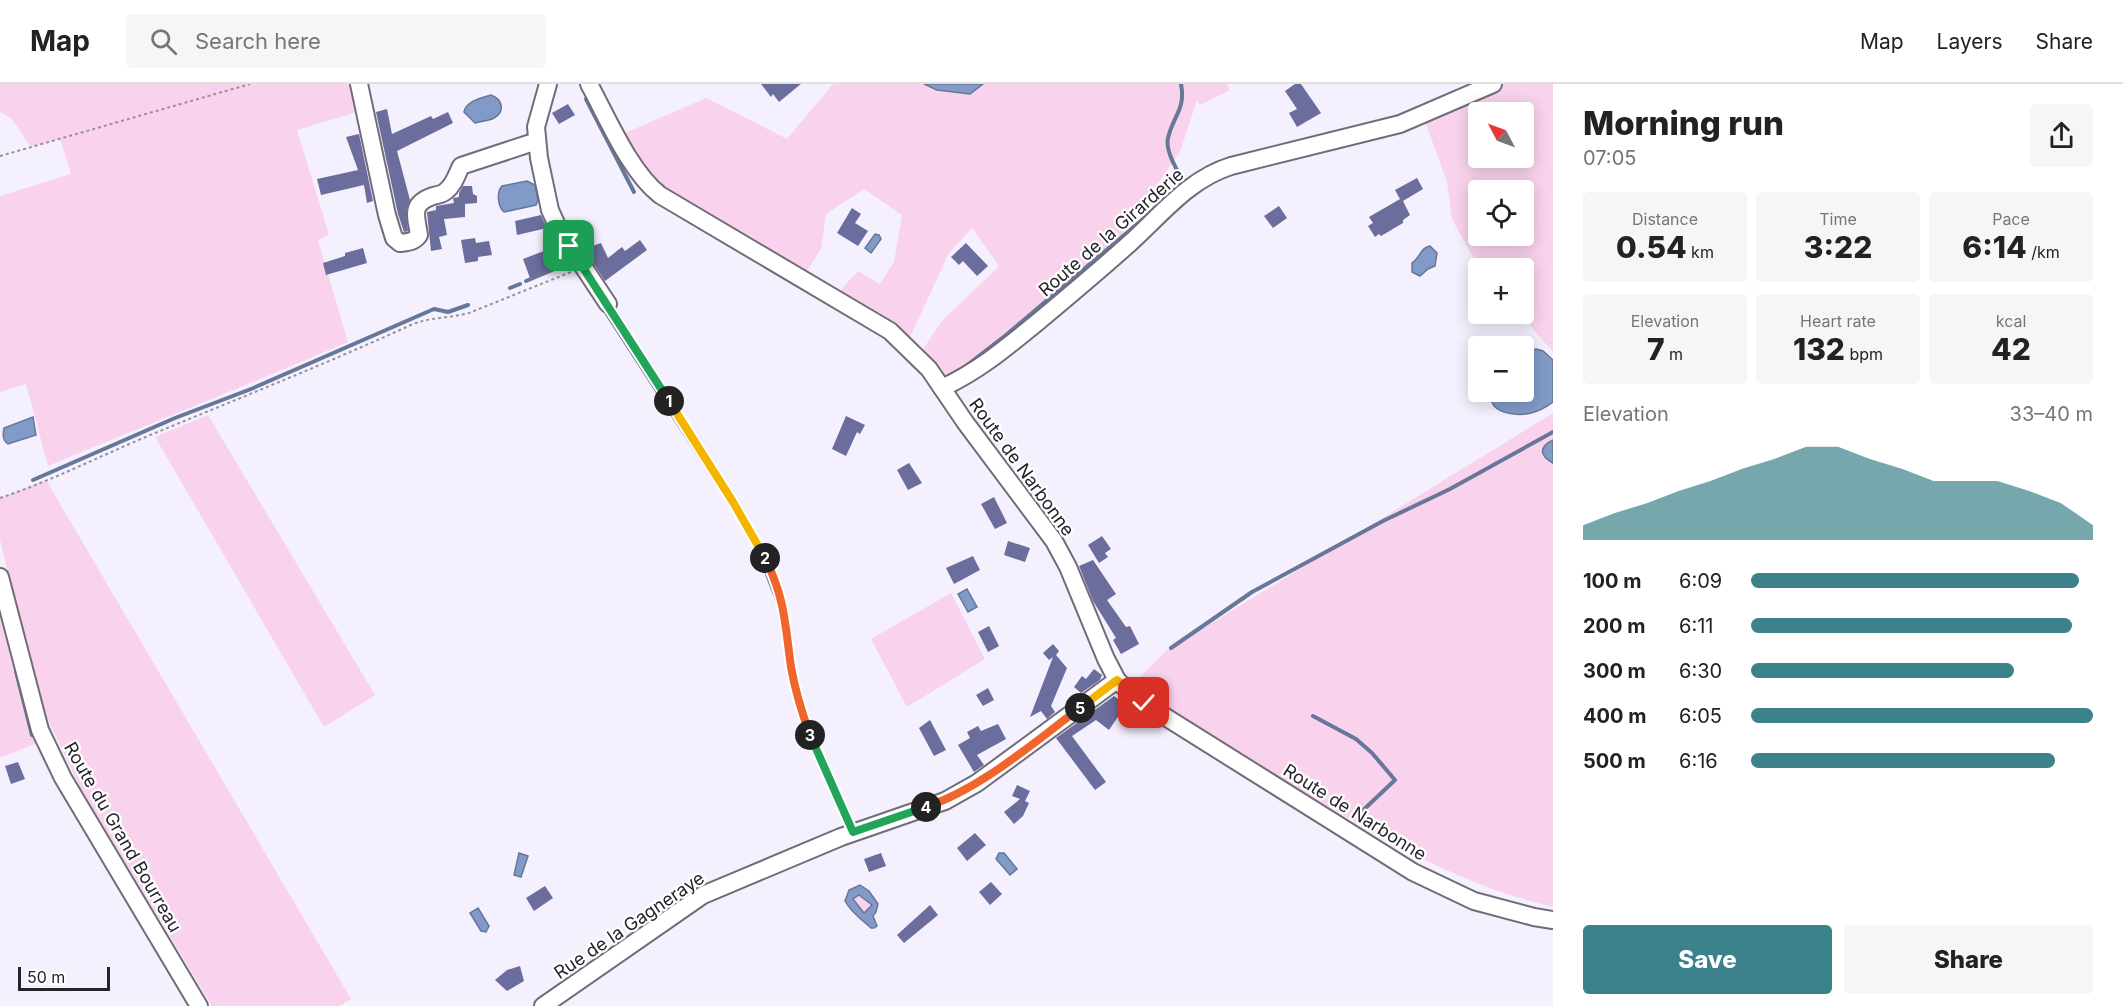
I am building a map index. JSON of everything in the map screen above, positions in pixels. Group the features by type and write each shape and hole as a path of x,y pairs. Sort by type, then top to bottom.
{"street":[{"path":"359,84 387,215 394,238 400,243 411,242 418,235 417,205 449,189 461,166 537,141"},
{"path":"548,84 536,127 550,210 560,230 608,304"},
{"name":"Route de Narbonne","path":"589,84 637,170 649,186 660,195 890,331 918,357 1054,541 1068,567 1106,659 1117,680 1135,697 1413,872 1474,901 1553,920"},
{"name":"Route de la Girarderie","path":"942,388 969,375 998,355 1089,280 1198,181 1231,166 1400,124 1492,84"},
{"name":"Route du Grand Bourreau","path":"0,577 40,730 63,778 199,1006"},
{"name":"Rue de la Gagneraye","path":"543,1006 703,895 853,832 945,801 977,783 1117,680"}],"path":[{"path":"0,156 250,84"},
{"path":"0,498 63,474 126,445 290,378 413,324 425,320 459,316 583,267"},
{"path":"608,304 740,512 771,568 780,592 786,621 798,702 812,742 853,832"}],"shaded area":[{"path":"0,84 359,84 364,110 297,130 329,234 318,240 348,342 48,466 26,384 0,392 0,196 71,174 60,139 31,147 11,118 0,112"},
{"path":"833,84 1227,84 1230,90 1200,105 1197,100 1180,152 1089,280 942,388 918,357 941,322 999,266 972,228 949,253 906,346 834,297 858,271 880,284 894,262 902,215 864,189 826,214 821,249 802,278 660,195 618,136 706,98 787,139"},
{"path":"1493,84 1553,84 1553,352 1529,324 1534,324 1534,258 1474,258 1452,219 1447,182 1423,116"},
{"path":"1553,413 1553,907 1470,880 1430,862 1353,821 1240,752 1166,712 1148,694 1139,678 1165,652"},
{"path":"208,415 375,695 324,727 155,437"},
{"path":"46,480 351,999 339,1006 212,1006 82,791 47,718 30,664 0,540 0,498"},
{"path":"951,593 985,659 907,707 871,639"},
{"path":"0,603 24,704 37,743 0,758"},
{"path":"859,894 872,905 863,913 853,899"}],"water":[{"path":"924,84 983,84 970,94 937,90"},
{"path":"491,95 500,102 500,112 492,119 475,123 464,112 465,108 474,100"},
{"path":"527,181 535,185 538,200 536,205 504,212 498,199 502,186"},
{"path":"875,234 881,239 871,253 865,248"},
{"path":"1430,246 1437,253 1435,266 1420,276 1412,272 1412,263 1424,249"},
{"path":"1534,350 1543,351 1553,360 1553,402 1540,410 1525,414 1510,414 1498,409 1492,402 1534,402"},
{"path":"33,417 36,435 8,444 5,441 4,428"},
{"path":"1553,440 1553,463 1545,457 1542,451 1545,445"},
{"path":"967,589 977,607 968,612 958,594"},
{"path":"519,853 528,856 521,877 514,875"},
{"path":"999,853 1004,853 1017,869 1010,875 996,859"},
{"path":"860,885 869,891 878,904 873,916 877,926 871,928 851,910 845,901 849,890","holes":["859,895 872,905 864,913 853,899"]},
{"path":"478,908 489,926 486,932 481,931 470,913"}],"building":[{"path":"761,84 801,84 779,102 773,94 771,97"},
{"path":"1295,84 1301,84 1321,113 1297,127 1289,113 1297,109 1285,91"},
{"path":"568,104 575,115 559,124 552,113"},
{"path":"387,109 392,134 431,116 433,119 448,112 453,123 397,151 410,200 406,211 408,231 404,232 376,112"},
{"path":"359,134 373,201 367,203 364,185 321,195 317,179 358,170 346,137"},
{"path":"1417,178 1423,189 1403,201 1410,215 1403,220 1403,223 1375,237 1368,226 1373,223 1369,217 1400,199 1395,190"},
{"path":"463,186 472,186 473,194 477,196 477,203 465,204 465,217 444,219 447,235 439,237 442,249 431,251 427,212 436,210 436,206 454,203 453,198 459,197"},
{"path":"1279,206 1287,218 1273,228 1264,216"},
{"path":"852,208 861,214 855,223 868,231 858,246 837,233"},
{"path":"541,215 547,228 517,235 515,221"},
{"path":"475,238 476,243 489,241 492,255 478,257 478,261 465,263 461,240"},
{"path":"640,240 647,250 605,281 584,249 601,243 608,258 622,247 625,251"},
{"path":"966,243 988,266 977,276 963,261 959,265 951,257"},
{"path":"557,246 566,262 530,278 523,259"},
{"path":"363,248 367,263 326,275 323,263"},
{"path":"846,416 865,425 860,434 857,432 846,456 832,449"},
{"path":"909,463 922,483 908,490 897,470"},
{"path":"994,497 1007,523 995,529 981,504"},
{"path":"1102,536 1111,549 1105,553 1108,557 1099,563 1088,545"},
{"path":"1008,541 1030,548 1025,562 1004,555"},
{"path":"973,556 980,570 954,584 946,568"},
{"path":"1093,560 1116,594 1107,600 1126,627 1130,626 1139,644 1121,654 1113,640 1116,638 1093,601 1079,566"},
{"path":"989,626 999,646 988,652 978,632"},
{"path":"1053,644 1059,651 1056,655 1067,668 1051,706 1055,712 1047,719 1041,711 1030,717 1053,657 1049,660 1043,653"},
{"path":"1094,669 1102,675 1100,680 1081,693 1074,687 1082,676 1086,679"},
{"path":"988,688 994,700 983,706 976,695"},
{"path":"1114,696 1126,705 1109,730 1096,720 1072,736 1106,782 1095,790 1056,738"},
{"path":"930,720 946,750 934,756 919,728"},
{"path":"998,724 1006,739 977,755 984,765 974,772 958,745 970,738 967,732 978,726 981,731"},
{"path":"18,762 25,779 11,784 5,766"},
{"path":"1017,785 1030,791 1025,801 1029,803 1023,816 1014,824 1004,812 1020,799 1012,796"},
{"path":"975,833 986,845 967,861 957,848"},
{"path":"881,853 886,866 869,872 864,859"},
{"path":"991,882 1002,894 990,905 979,892"},
{"path":"545,886 553,898 534,911 526,898"},
{"path":"930,905 938,915 904,943 897,935"},
{"path":"520,966 524,981 507,991 495,980 507,970"}],"waterway":[{"path":"1181,84 1182,100 1170,130 1168,149 1184,182"},
{"path":"586,99 634,192"},
{"path":"966,366 1149,214"},
{"path":"526,281 564,265"},
{"path":"510,288 520,284"},
{"path":"33,480 175,418 251,389 434,309 448,312 468,305"},
{"path":"603,308 746,528 778,603"},
{"path":"1171,648 1252,592 1383,521 1450,489 1553,432"},
{"path":"16,671 32,735"},
{"path":"1313,716 1356,739 1372,753 1395,780 1358,815"}],"route":[{"path":"569,246 733,502 771,568 780,592 786,621 798,702 812,742 853,832 945,801 977,783 1117,680 1144,703"}]}
